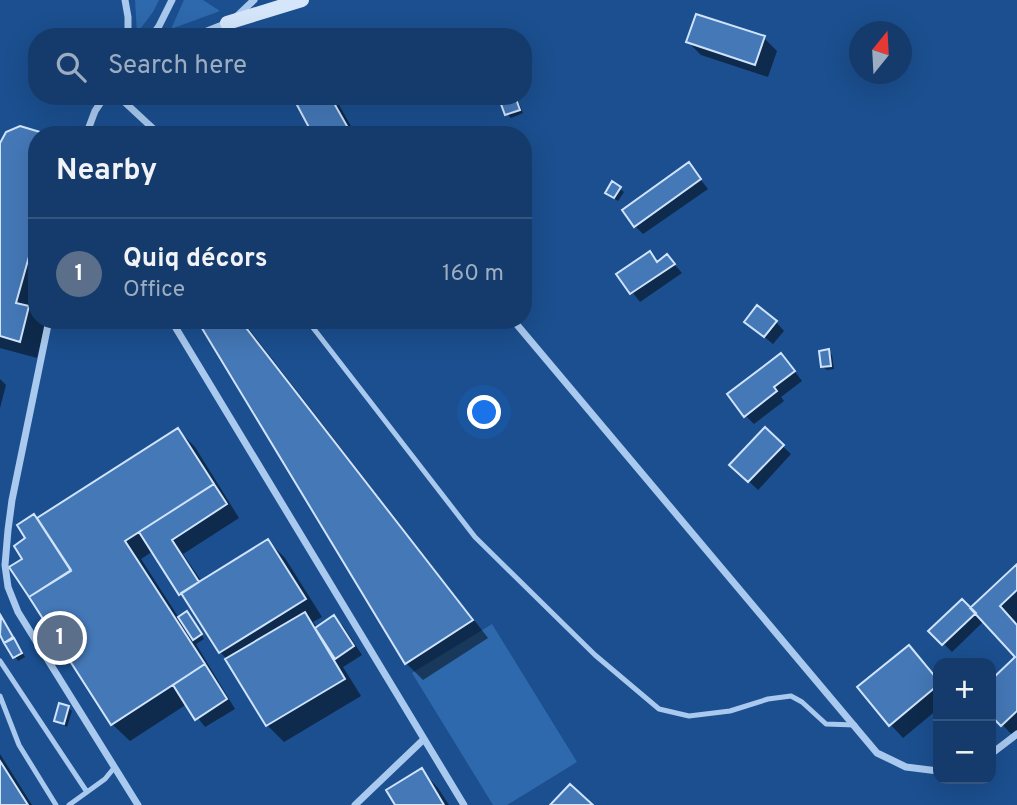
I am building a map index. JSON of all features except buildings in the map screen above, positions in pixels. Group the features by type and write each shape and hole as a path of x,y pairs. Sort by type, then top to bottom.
{"main road":[{"path":"228,23 302,0"}],"street":[{"path":"125,0 128,28"},
{"path":"157,28 172,0"},
{"path":"215,28 228,23 254,0"},
{"path":"89,126 99,105"},
{"path":"128,105 150,126"},
{"path":"47,329 12,500 5,565 8,587 18,611 138,805"},
{"path":"176,329 464,805"},
{"path":"520,329 877,753 906,767 933,770"},
{"path":"996,750 1017,734"},
{"path":"355,805 423,740"}],"lane":[{"path":"314,329 475,537 595,656 659,709 689,716 730,711 768,699 791,696 802,702 826,724 855,725"},
{"path":"0,661 87,792"},
{"path":"0,696 19,745 56,805"},
{"path":"69,805 104,779 114,768"}],"shaded area":[{"path":"135,0 159,0 141,28 137,28"},
{"path":"184,0 203,0 220,11 174,28 171,28"},
{"path":"492,624 577,762 507,805 493,805 412,673"}],"place":[{"name":"Quiq décors","path":"60,638"}]}
